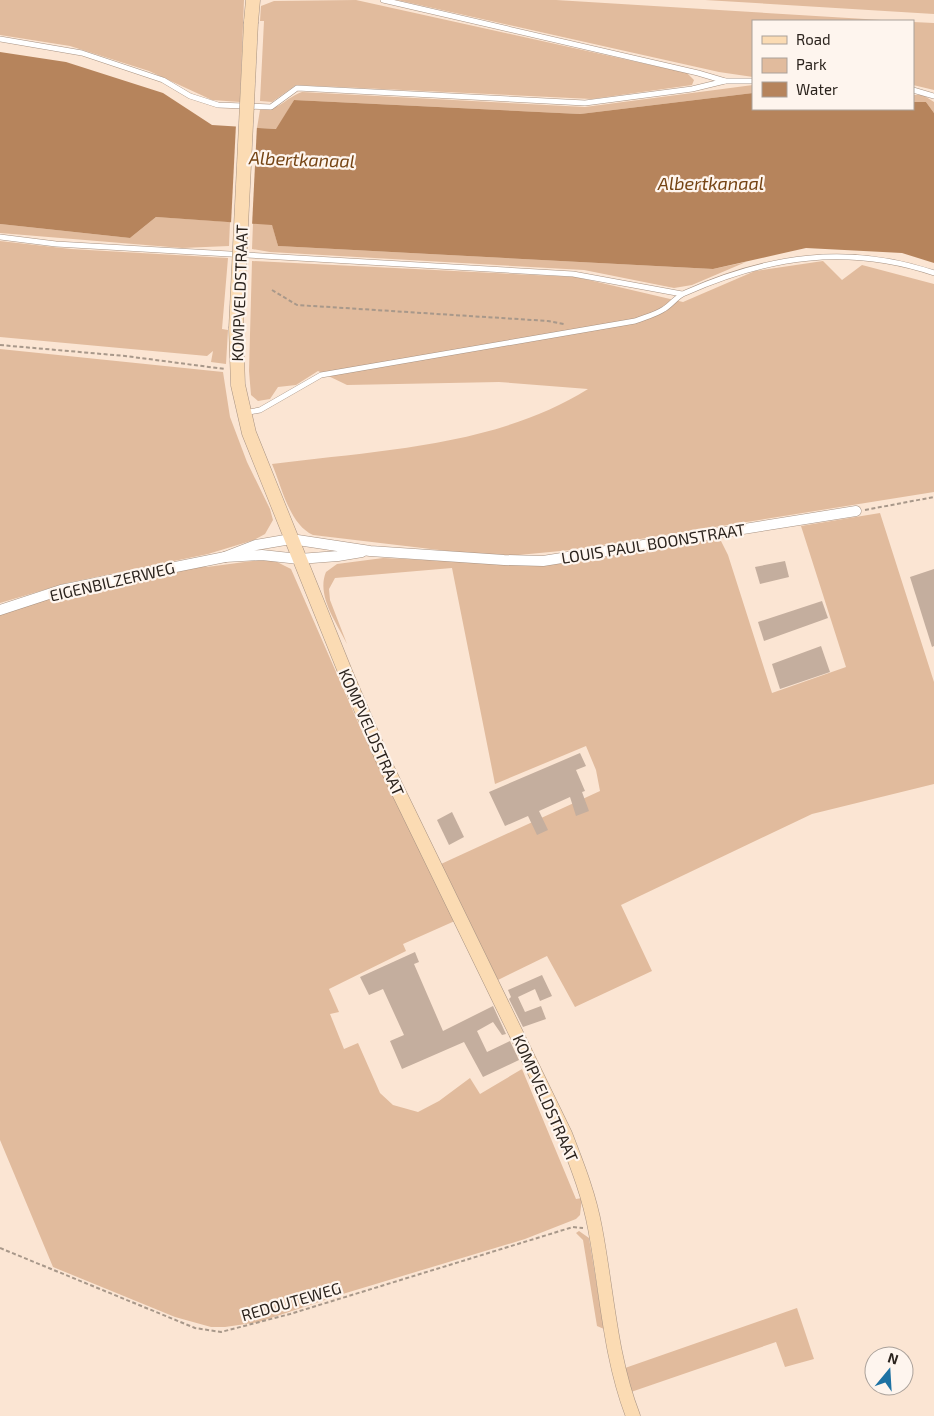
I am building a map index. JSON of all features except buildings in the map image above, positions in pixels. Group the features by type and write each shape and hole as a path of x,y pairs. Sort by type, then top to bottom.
{"street":[{"name":"KOMPVELDSTRAAT","path":"253,0 236,328 237,369 243,413 299,559 383,760 565,1134 585,1184 595,1228 616,1360 633,1416"},
{"name":"LOUIS PAUL BOONSTRAAT","path":"291,539 370,550 542,561 856,512"},
{"name":"EIGENBILZERWEG","path":"224,557 256,545 291,539"},
{"name":"LOUIS PAUL BOONSTRAAT","path":"299,559 338,556 370,550"},
{"name":"EIGENBILZERWEG","path":"0,610 61,590 224,557 262,555 299,559"}],"lane":[{"path":"383,0 698,73 725,81 752,82"},
{"path":"0,39 82,53 163,80 190,96 218,105 271,107 297,88 584,103 692,89 725,81"},
{"path":"914,90 934,96"},
{"path":"0,237 56,244 573,274 682,294"},
{"path":"243,413 260,410 321,376 636,321 664,309 682,294 744,270 808,256 862,258 907,264 934,273"}],"path":[{"path":"272,290 297,305 548,321 565,324"},
{"path":"0,345 237,369"},
{"path":"856,512 934,497"},
{"name":"REDOUTEWEG","path":"0,1248 195,1328 221,1332 290,1314 573,1227 595,1228"}],"green space":[{"path":"0,0 244,0 240,102 212,100 149,71 70,46 0,35"},
{"path":"356,0 687,73 694,80 692,85 592,99 296,85 272,102 260,101 264,21 260,21 261,6 274,1"},
{"path":"397,0 556,0 882,20 752,20 752,77 719,72"},
{"path":"705,0 934,0 934,14"},
{"path":"914,22 934,23 934,90 914,85"},
{"path":"752,85 752,93 580,114 294,100 277,129 257,128 260,110 274,108 302,92 585,107"},
{"path":"914,95 923,95 934,102 934,113 926,102 914,102"},
{"path":"156,217 230,222 229,246 182,248 0,233 0,224 130,238"},
{"path":"253,223 272,224 278,246 713,269 746,262 692,285 674,288 584,270 270,252 252,249"},
{"path":"0,241 71,249 228,258 222,329 228,330 226,364 211,362 213,351 207,356 0,337"},
{"path":"252,261 576,277 683,302 755,271 823,261 842,280 862,265 934,284 934,492 571,550 498,557 313,535 298,523 292,514 272,464 394,449 475,435 514,423 552,408 588,389 499,382 347,385 318,371 296,385 278,387 270,399 258,401 251,395 249,371"},
{"path":"0,349 223,372 230,417 247,462 270,509 273,520 265,534 254,540 208,554 67,583 0,603"},
{"path":"880,513 934,682 934,784 812,814 621,905 652,971 575,1007 547,956 498,980 441,864 600,791 596,770 586,746 495,784 452,568 335,578 329,589 330,600 347,644 326,600 324,581 326,572 337,564 383,558 537,565 591,560 712,537 720,539 728,555 772,693 846,667 801,526"},
{"path":"273,560 291,569 364,736 457,920 403,944 406,951 329,989 339,1012 330,1014 344,1049 358,1043 380,1093 393,1105 418,1112 439,1101 470,1078 480,1094 522,1069 576,1199 582,1198 580,1215 576,1219 525,1239 346,1293 259,1322 211,1327 175,1317 53,1267 0,1140 0,614 64,594 199,564 207,567"},
{"path":"579,1231 589,1238 604,1329 597,1326 583,1240 576,1233"},
{"path":"797,1308 814,1359 785,1367 776,1342 631,1392 625,1368"}],"water":[{"name":"Albertkanaal","path":"0,52 66,62 163,93 212,125 276,129 294,100 580,114 752,93 752,110 914,110 914,102 926,102 934,113 934,263 902,253 806,248 713,269 278,246 272,225 156,217 130,238 0,224"}],"pier":[{"path":"236,124 257,125 252,226 231,224"}]}
